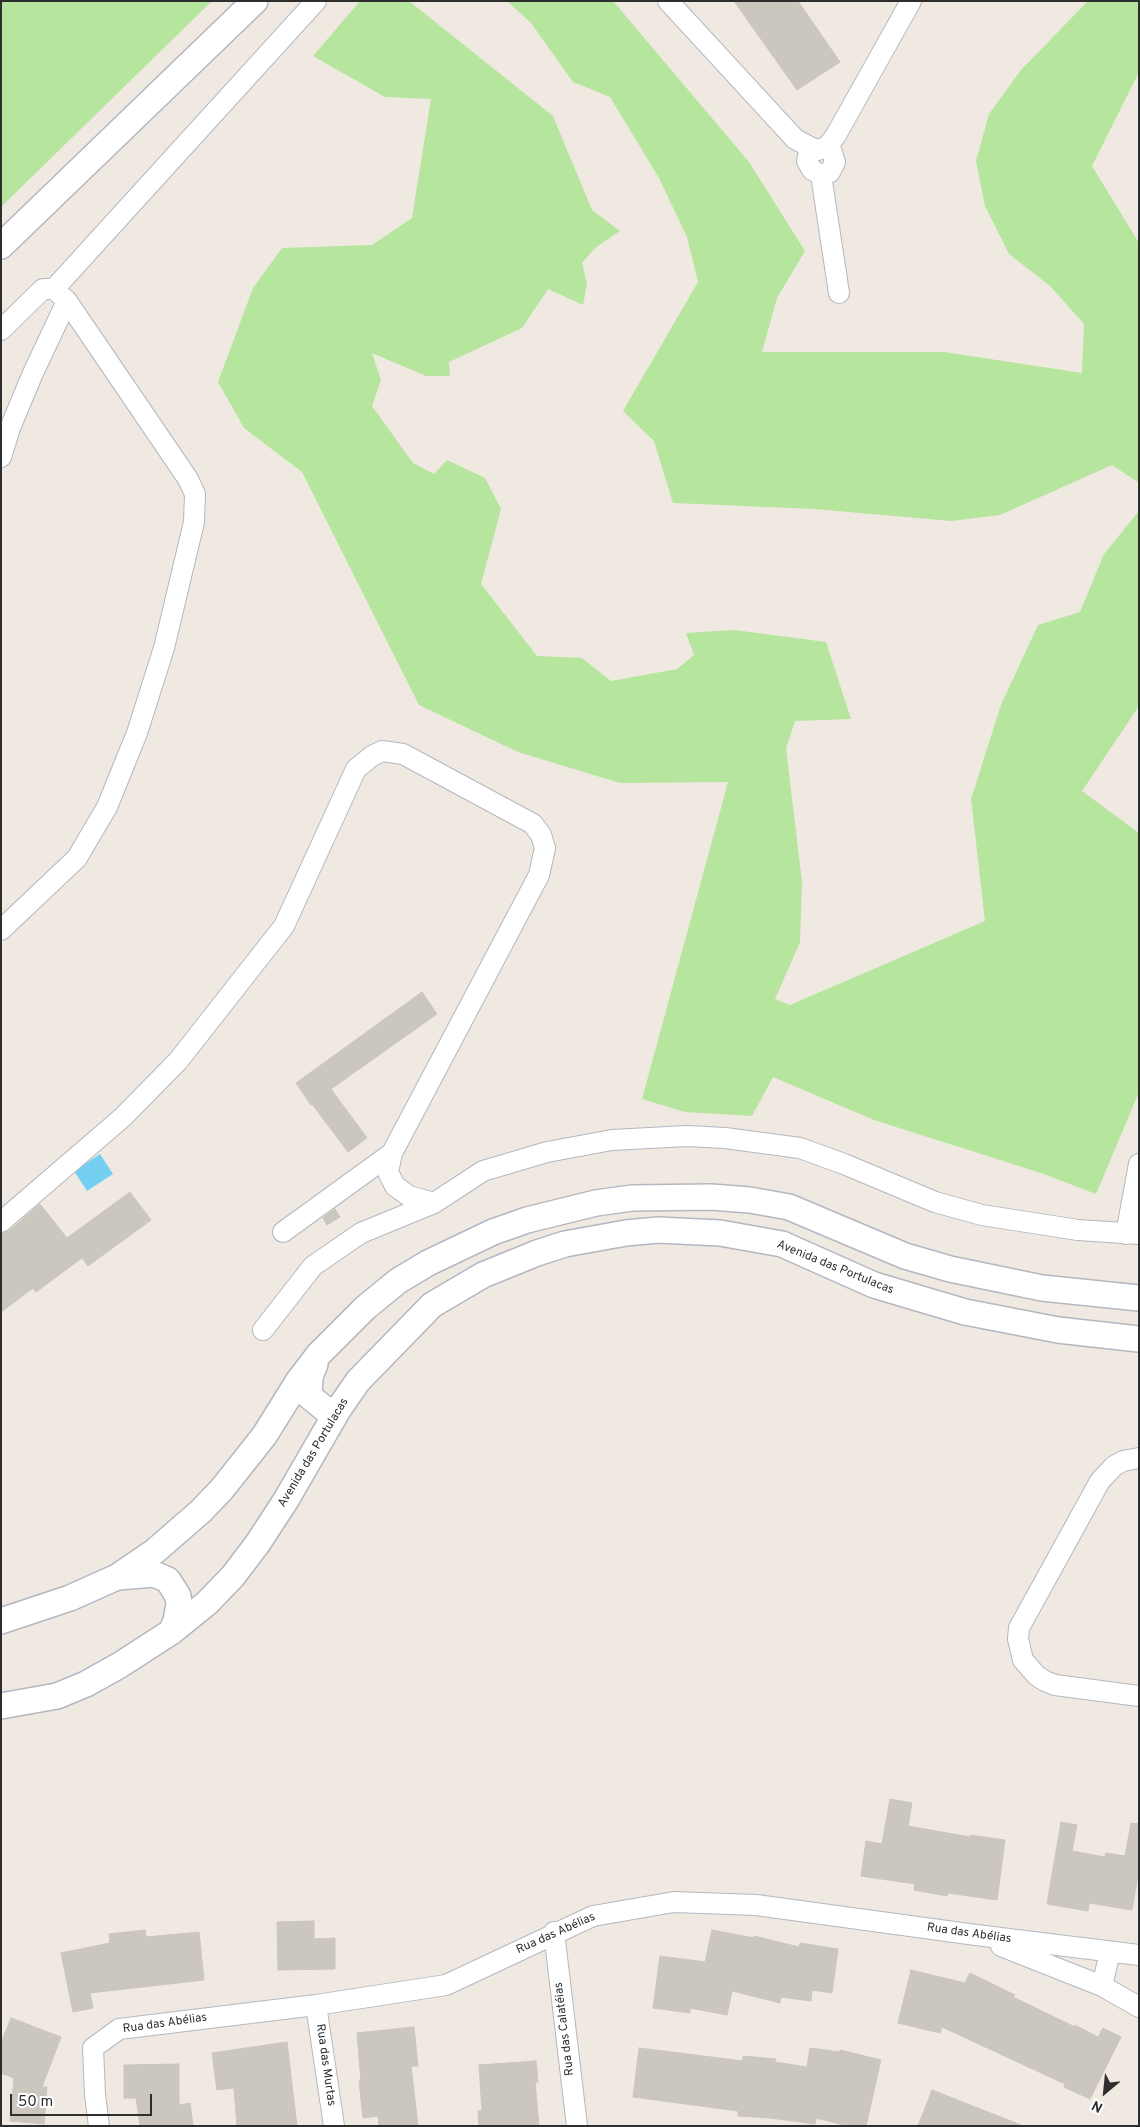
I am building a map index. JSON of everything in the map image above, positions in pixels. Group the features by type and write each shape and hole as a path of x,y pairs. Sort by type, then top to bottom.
{"street":[{"path":"1,246 255,1"},
{"path":"1,458 6,422 34,372 61,295 316,1"},
{"path":"668,1 795,138 832,152 835,162 830,172 821,175 839,293"},
{"path":"819,146 836,135 911,1"},
{"path":"1,330 43,289 61,295 188,479 195,494 194,522 164,648 137,732 107,807 77,858 1,930"},
{"path":"1,1222 123,1117 178,1061 284,926 356,769 372,756 382,751 403,754 533,824 541,835 545,848 539,875 392,1153 388,1172 395,1186 409,1196 434,1202"},
{"path":"263,1330 313,1266 361,1233 434,1202 483,1171 547,1152 612,1140 687,1136 725,1138 800,1148 935,1202 982,1214 1068,1229 1132,1234 1139,1164"},
{"path":"282,1232 392,1153"},
{"path":"1,1621 70,1598 117,1577 155,1551 195,1516 222,1488 264,1436 319,1354 342,1330 398,1281 460,1246 535,1217 596,1203 632,1198 711,1196 750,1200 789,1207 905,1256 950,1269 1042,1288 1139,1298"},
{"name":"Avenida das Portulacas","path":"1,1706 57,1696 86,1684 120,1665 171,1632 207,1603 233,1576 258,1543 286,1500 338,1410 358,1382 432,1305 457,1289 492,1271 537,1253 572,1242 626,1233 689,1230 751,1238 782,1244 874,1285 965,1312 1058,1330 1139,1339"},
{"path":"319,1354 310,1377 310,1396 325,1409 338,1410"},
{"path":"1139,1458 1123,1461 1114,1466 1100,1481 1019,1628 1018,1639 1023,1660 1036,1676 1045,1681 1055,1685 1139,1696"},
{"path":"117,1577 154,1574 168,1580 178,1596 179,1604 176,1621 171,1632"},
{"name":"Rua das Abélias","path":"99,2126 94,2095 93,2048 119,2029 316,2005 446,1985 554,1932 593,1916 674,1902 756,1905 1139,1955"},
{"name":"Rua das Calatéias","path":"554,1932 577,2126"},
{"path":"976,1935 1102,1986 1139,2007"},
{"path":"1102,1986 1110,1952"},
{"name":"Rua das Murtas","path":"316,2005 334,2126"}],"green space":[{"path":"1,1 212,1 1,207"},
{"path":"360,1 409,1 553,116 592,210 620,231 595,248 582,263 587,284 583,305 548,289 522,328 449,362 450,376 426,376 372,353 381,380 372,406 413,463 434,474 447,460 485,478 501,509 481,584 537,656 582,658 611,681 677,669 694,655 686,633 734,630 826,642 851,719 795,721 786,748 802,882 800,942 775,999 790,1005 985,921 971,799 1001,705 1038,625 1080,612 1104,554 1139,511 1139,706 1082,791 1139,833 1139,1092 1096,1194 1041,1173 874,1120 773,1077 752,1116 685,1112 642,1099 728,782 620,783 518,752 419,705 302,472 244,428 218,382 253,288 282,248 372,245 412,218 431,99 385,97 313,56"},
{"path":"507,1 613,1 749,162 805,251 777,298 762,352 944,352 1082,373 1084,324 1050,286 1009,254 985,206 976,161 989,114 1021,70 1088,1 1139,1 1139,72 1092,166 1139,243 1139,483 1112,465 1000,515 951,521 814,509 673,503 654,441 623,411 698,282 687,237 659,178 610,97 573,82 531,23"}],"water":[{"path":"100,1154 113,1174 87,1191 74,1171"}],"building":[{"path":"734,1 798,1 840,62 797,90"},
{"path":"422,992 437,1014 331,1089 367,1138 348,1152 296,1083"},
{"path":"130,1192 151,1220 88,1266 82,1258 36,1292 33,1288 1,1312 1,1234 9,1231 40,1204 67,1238"},
{"path":"335,1209 340,1217 327,1225 323,1218"},
{"path":"890,1799 912,1803 908,1826 970,1837 970,1835 1005,1840 997,1900 948,1893 947,1896 914,1890 915,1884 861,1876 866,1841 882,1844"},
{"path":"1061,1822 1077,1825 1072,1851 1105,1857 1106,1853 1125,1856 1131,1823 1139,1824 1139,1870 1132,1910 1089,1903 1088,1911 1047,1904"},
{"path":"314,1921 314,1939 335,1938 335,1969 278,1970 277,1922"},
{"path":"145,1930 146,1937 199,1932 204,1980 90,1993 93,2008 73,2012 61,1953 110,1943 109,1934"},
{"path":"712,1930 754,1938 754,1936 799,1947 800,1943 838,1949 832,1993 812,1990 811,2001 781,1997 780,2003 732,1991 727,2015 690,2008 690,2013 653,2008 660,1956 705,1962"},
{"path":"911,1970 965,1983 970,1973 1015,1995 1013,1997 1098,2037 1103,2028 1121,2037 1090,2099 1064,2087 1065,2084 942,2027 940,2033 898,2023"},
{"path":"11,2018 61,2037 42,2087 47,2087 44,2124 10,2121 14,2078 1,2073 1,2043"},
{"path":"414,2027 418,2066 411,2066 418,2126 379,2126 378,2116 363,2118 357,2033"},
{"path":"287,2042 297,2126 237,2126 234,2088 217,2090 212,2053"},
{"path":"639,2048 743,2061 743,2056 776,2059 775,2062 807,2067 810,2048 840,2052 840,2050 881,2060 866,2126 849,2126 816,2118 815,2124 738,2116 738,2111 633,2097"},
{"path":"536,2061 538,2082 535,2082 539,2126 479,2126 478,2111 482,2111 479,2065"},
{"path":"179,2064 179,2105 190,2103 193,2126 140,2126 136,2098 124,2098 124,2065"},
{"path":"932,2090 1021,2125 1021,2126 918,2126"}]}
